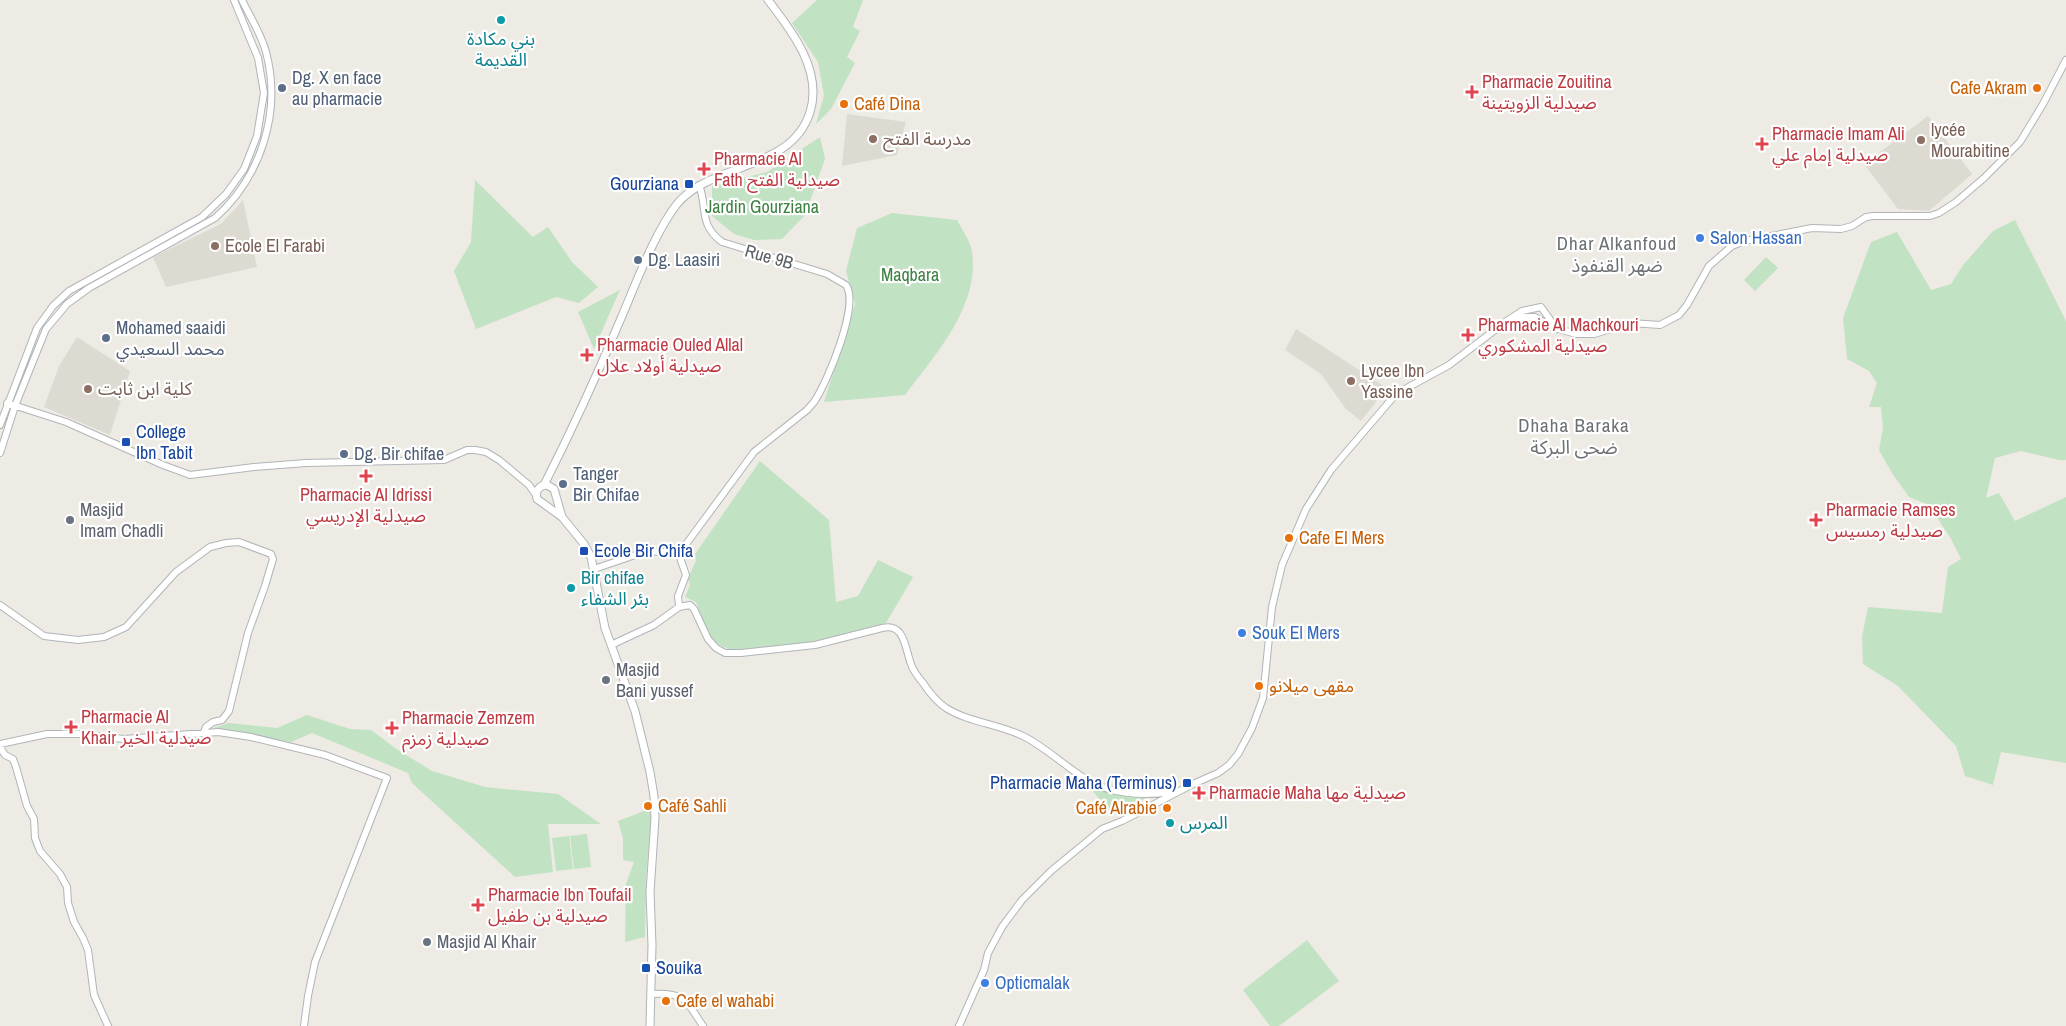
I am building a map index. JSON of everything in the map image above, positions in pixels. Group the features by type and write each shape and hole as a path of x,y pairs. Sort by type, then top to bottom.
{"main road":[{"path":"650,1026 652,994 650,892 656,823 654,796 635,711 602,616 594,570 587,549 562,516 546,504 539,502 536,495 554,466 667,218 684,197 711,178 778,151 797,135 808,118 813,98 809,66 802,51 768,0"},
{"path":"546,504 554,500 554,466"},
{"path":"542,486 554,490"},
{"path":"554,490 562,516"}],"street":[{"path":"0,424 37,328 52,306 69,291 202,217 226,194 244,169 257,136 264,93 258,58 234,0"},
{"path":"0,453 46,329 67,304 89,288 215,218 231,201 248,178 267,132 271,109 271,81 262,41 242,0"},
{"path":"1535,309 1533,314 1537,318 1557,329 1567,332 1594,334 1631,323 1664,324 1679,315 1687,305 1708,266 1726,249 1739,242 1812,228 1841,229 1866,217 1920,217 1939,212 1972,188 2020,142 2066,60"},
{"name":"Rue 9B","path":"678,552 754,452 807,410 816,398 845,329 850,297 847,286 826,274 722,242 710,230 704,218 700,185"},
{"path":"959,1026 984,970 988,953 1010,914 1051,871 1102,829 1122,822 1218,773 1229,765 1238,754 1252,728 1264,692 1272,607 1282,565 1306,510 1331,470 1396,394 1449,365 1502,324 1522,312 1541,307 1557,329"},
{"path":"1516,316 1537,318 1545,314"},
{"path":"7,403 66,422 190,475 306,463 444,460 472,450 484,451 499,460 529,485 536,495"},
{"path":"529,485 542,486"},
{"path":"0,605 44,636 78,640 104,637 126,627 176,572 210,546 226,542 238,542 271,554 273,559 248,633 229,710 222,720 213,722 206,727 204,732"},
{"path":"594,570 647,551 678,552 686,573 678,596 679,607"},
{"path":"611,645 654,624 685,605 692,606 712,645 724,653 817,645 891,627 904,638 911,666 917,676 946,707 1025,737 1085,778 1100,786 1135,794 1178,792"},
{"path":"108,1026 94,994 88,950 74,922 68,903 66,884 40,851 35,838 34,819 27,806 13,759 2,752 0,745 47,734 79,734 134,739 204,732 251,737 302,749 350,763 387,778 315,962 304,1026"},
{"path":"652,994 664,993 678,996 691,1005 703,1026"}],"shaded area":[{"name":"مدرسة الفتح","path":"847,114 906,122 897,155 842,166"},
{"name":"lycée Mourabitine","path":"1928,116 1972,174 1929,211 1898,209 1864,164"},
{"name":"Ecole El Farabi","path":"243,200 257,267 166,287 153,257 221,224"},
{"name":"Lycee Ibn Yassine","path":"1296,329 1387,388 1361,421 1346,409 1321,374 1285,350"},
{"name":"كلية ابن ثابت","path":"77,337 130,371 110,435 44,407 59,366"}],"green space":[{"path":"817,0 863,0 853,27 860,31 847,57 855,63 831,109 816,124 824,95 818,62 792,23"},
{"name":"Jardin Gourziana","path":"820,137 825,159 805,215 782,239 754,240 734,234 712,216 712,186 767,172"},
{"path":"475,180 533,237 548,227 572,262 598,287 579,303 556,297 476,329 454,271 471,242"},
{"name":"Maqbara","path":"892,213 957,220 972,252 973,272 969,292 953,329 905,395 824,402 855,304 846,271 857,228"},
{"path":"2015,220 2066,321 2066,460 2021,451 1995,458 1986,498 1999,493 2015,521 2066,497 2066,763 2001,752 1993,785 1965,776 1956,746 1898,686 1863,664 1862,637 1868,607 1942,613 1948,567 1961,559 1951,539 1929,505 1909,497 1879,450 1883,428 1881,407 1869,407 1877,383 1869,371 1847,359 1843,318 1871,242 1897,232 1931,290 1951,284 1964,264 1993,231"},
{"path":"1766,257 1778,268 1755,291 1744,280"},
{"path":"620,290 594,349 578,312"},
{"path":"760,461 829,520 836,602 858,596 878,560 913,577 886,623 822,642 736,651 718,644 708,633 696,602 685,597 690,585 688,578 696,561 695,554"},
{"path":"307,715 350,729 371,730 398,750 432,771 485,787 558,794 601,824 548,824 553,872 515,877 412,783 408,773 312,733 291,742 213,728 229,723 277,728"},
{"path":"1088,785 1148,797 1112,815"},
{"path":"652,808 646,878 645,937 625,942 626,884 634,862 623,860 623,839 618,821"},
{"path":"587,834 591,867 574,869 570,836"},
{"path":"569,836 573,869 556,871 552,838"},
{"path":"1307,940 1339,981 1279,1026 1270,1026 1243,990"}],"place":[{"name":"بني مكادة القديمة","path":"501,20"},
{"name":"Dg. X en face au pharmacie","path":"282,88"},
{"name":"Cafe Akram","path":"2037,88"},
{"name":"Pharmacie Zouitina صيدلية الزويتينة","path":"1472,92"},
{"name":"Café Dina","path":"844,104"},
{"name":"مدرسة الفتح","path":"873,139"},
{"name":"lycée Mourabitine","path":"1921,140"},
{"name":"Pharmacie Imam Ali صيدلية إمام علي","path":"1762,144"},
{"name":"Pharmacie Al Fath صيدلية الفتح","path":"704,169"},
{"name":"Gourziana","path":"689,184"},
{"name":"Salon Hassan","path":"1700,238"},
{"name":"Ecole El Farabi","path":"215,246"},
{"name":"Dg. Laasiri","path":"638,260"},
{"name":"Pharmacie Al Machkouri صيدلية المشكوري","path":"1468,335"},
{"name":"Mohamed saaidi محمد السعيدي","path":"106,338"},
{"name":"Pharmacie Ouled Allal صيدلية أولاد علال","path":"587,355"},
{"name":"Lycee Ibn Yassine","path":"1351,381"},
{"name":"كلية ابن ثابت","path":"88,389"},
{"name":"College Ibn Tabit","path":"126,442"},
{"name":"Dg. Bir chifae","path":"344,454"},
{"name":"Pharmacie Al Idrissi صيدلية الإدريسي","path":"366,476"},
{"name":"Tanger Bir Chifae","path":"563,484"},
{"name":"Masjid Imam Chadli","path":"70,520"},
{"name":"Pharmacie Ramses صيدلية رمسيس","path":"1816,520"},
{"name":"Cafe El Mers","path":"1289,538"},
{"name":"Ecole Bir Chifa","path":"584,551"},
{"name":"Bir chifae بئر الشفاء","path":"571,588"},
{"name":"Souk El Mers","path":"1242,633"},
{"name":"Masjid Bani yussef","path":"606,680"},
{"name":"مقهى ميلانو","path":"1259,686"},
{"name":"Pharmacie Al Khair صيدلية الخير","path":"71,727"},
{"name":"Pharmacie Zemzem صيدلية زمزم","path":"392,728"},
{"name":"Pharmacie Maha (Terminus)","path":"1187,783"},
{"name":"Pharmacie Maha صيدلية مها","path":"1199,793"},
{"name":"Café Sahli","path":"648,806"},
{"name":"Café Alrabie","path":"1167,808"},
{"name":"المرس","path":"1170,823"},
{"name":"Pharmacie Ibn Toufail صيدلية بن طفيل","path":"478,905"},
{"name":"Masjid Al Khair","path":"427,942"},
{"name":"Souika","path":"646,968"},
{"name":"Opticmalak","path":"985,983"},
{"name":"Cafe el wahabi","path":"666,1001"}],"district":[{"name":"Dhar Alkanfoud ضهر القنفوذ","path":"1617,254"},
{"name":"Dhaha Baraka ضحى البركة","path":"1574,436"}]}
